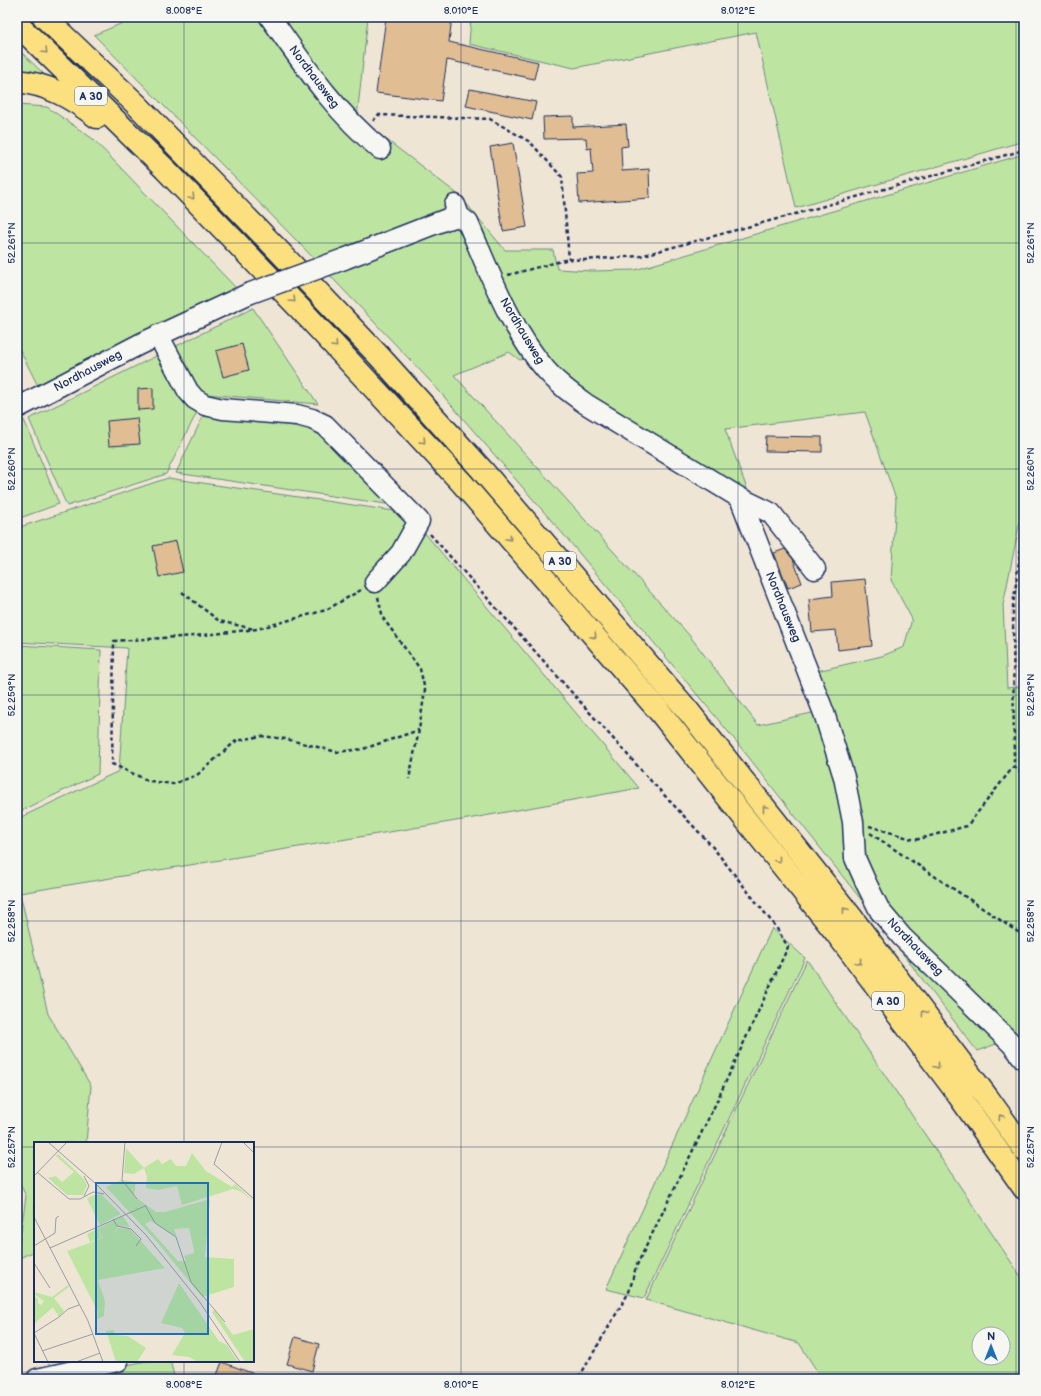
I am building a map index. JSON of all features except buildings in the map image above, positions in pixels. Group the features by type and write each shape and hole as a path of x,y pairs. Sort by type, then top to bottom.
{"highway":[{"name":"A 30","path":"44,17 136,104 270,241 379,356 482,470 689,712 856,924 987,1097 1024,1149"},
{"name":"A 30","path":"17,24 165,169 308,317 462,483 659,711 837,934 952,1086 1024,1188"},
{"path":"17,81 30,82 55,90 81,105 165,169"}],"street":[{"name":"Nordhausweg","path":"270,17 338,110 361,133 380,149"},
{"name":"Nordhausweg","path":"17,408 158,335 248,294 446,219 457,210 468,223 506,309 529,347 547,370 567,391 740,498 824,713 844,777 853,822 855,858 880,911 902,937 1012,1044 1024,1059"},
{"path":"158,335 188,391 195,399 206,405 223,409 297,415 312,419 325,425 419,521 401,553 375,582"},
{"path":"740,498 771,513 814,568"},
{"path":"37,1379 113,1362"}],"path":[{"path":"361,133 378,115 490,119 530,142 562,177 569,259"},
{"path":"491,276 504,276 569,259 584,260 640,256 1024,150"},
{"path":"419,521 651,781 711,845 776,927 788,947 715,1105 636,1267 629,1292 578,1379"},
{"path":"853,822 915,840 967,826 1014,766 1014,606 1024,524"},
{"path":"409,778 419,730 425,690 420,669 383,618 375,582 326,610 257,629 195,636 114,641 112,764 149,781 173,784 197,775 236,741 261,736 286,739 337,752 363,749 419,730"},
{"path":"182,592 219,621 257,629"},
{"path":"1014,766 1024,776"},
{"path":"853,822 1024,936"}],"green space":[{"path":"137,17 368,17 357,117 460,196 505,250 553,250 557,269 592,271 635,270 1024,154 1024,501 1003,605 1007,688 1024,686 1024,1034 977,1051 874,916 735,740 570,542 433,384 299,243 94,35","holes":["509,352 520,360 545,353 577,390 750,497 725,429 865,412 896,499 891,580 912,619 904,647 882,656 817,671 816,712 758,725 689,635 454,375"]},
{"path":"471,17 1024,17 1024,141 796,208 756,32 574,68 469,44"},
{"path":"17,48 49,79 17,73"},
{"path":"17,105 47,107 93,139 238,290 40,390 17,344"},
{"path":"253,308 318,404 206,394 166,474 67,506 29,419"},
{"path":"203,416 314,428 393,505 176,473"},
{"path":"24,420 59,504 17,519 17,423"},
{"path":"168,478 408,513 639,788 462,820 20,893 48,1014 91,1086 86,1142 34,1142 34,1251 17,1259 26,1196 17,1178 17,819 119,771 127,648 17,642 17,528"},
{"path":"17,645 101,650 98,774 17,813"},
{"path":"772,928 805,958 644,1298 606,1289"},
{"path":"807,960 1024,1281 1024,1379 822,1379 799,1343 646,1300"},
{"path":"142,1362 170,1362 175,1379 101,1379 99,1370"}]}
